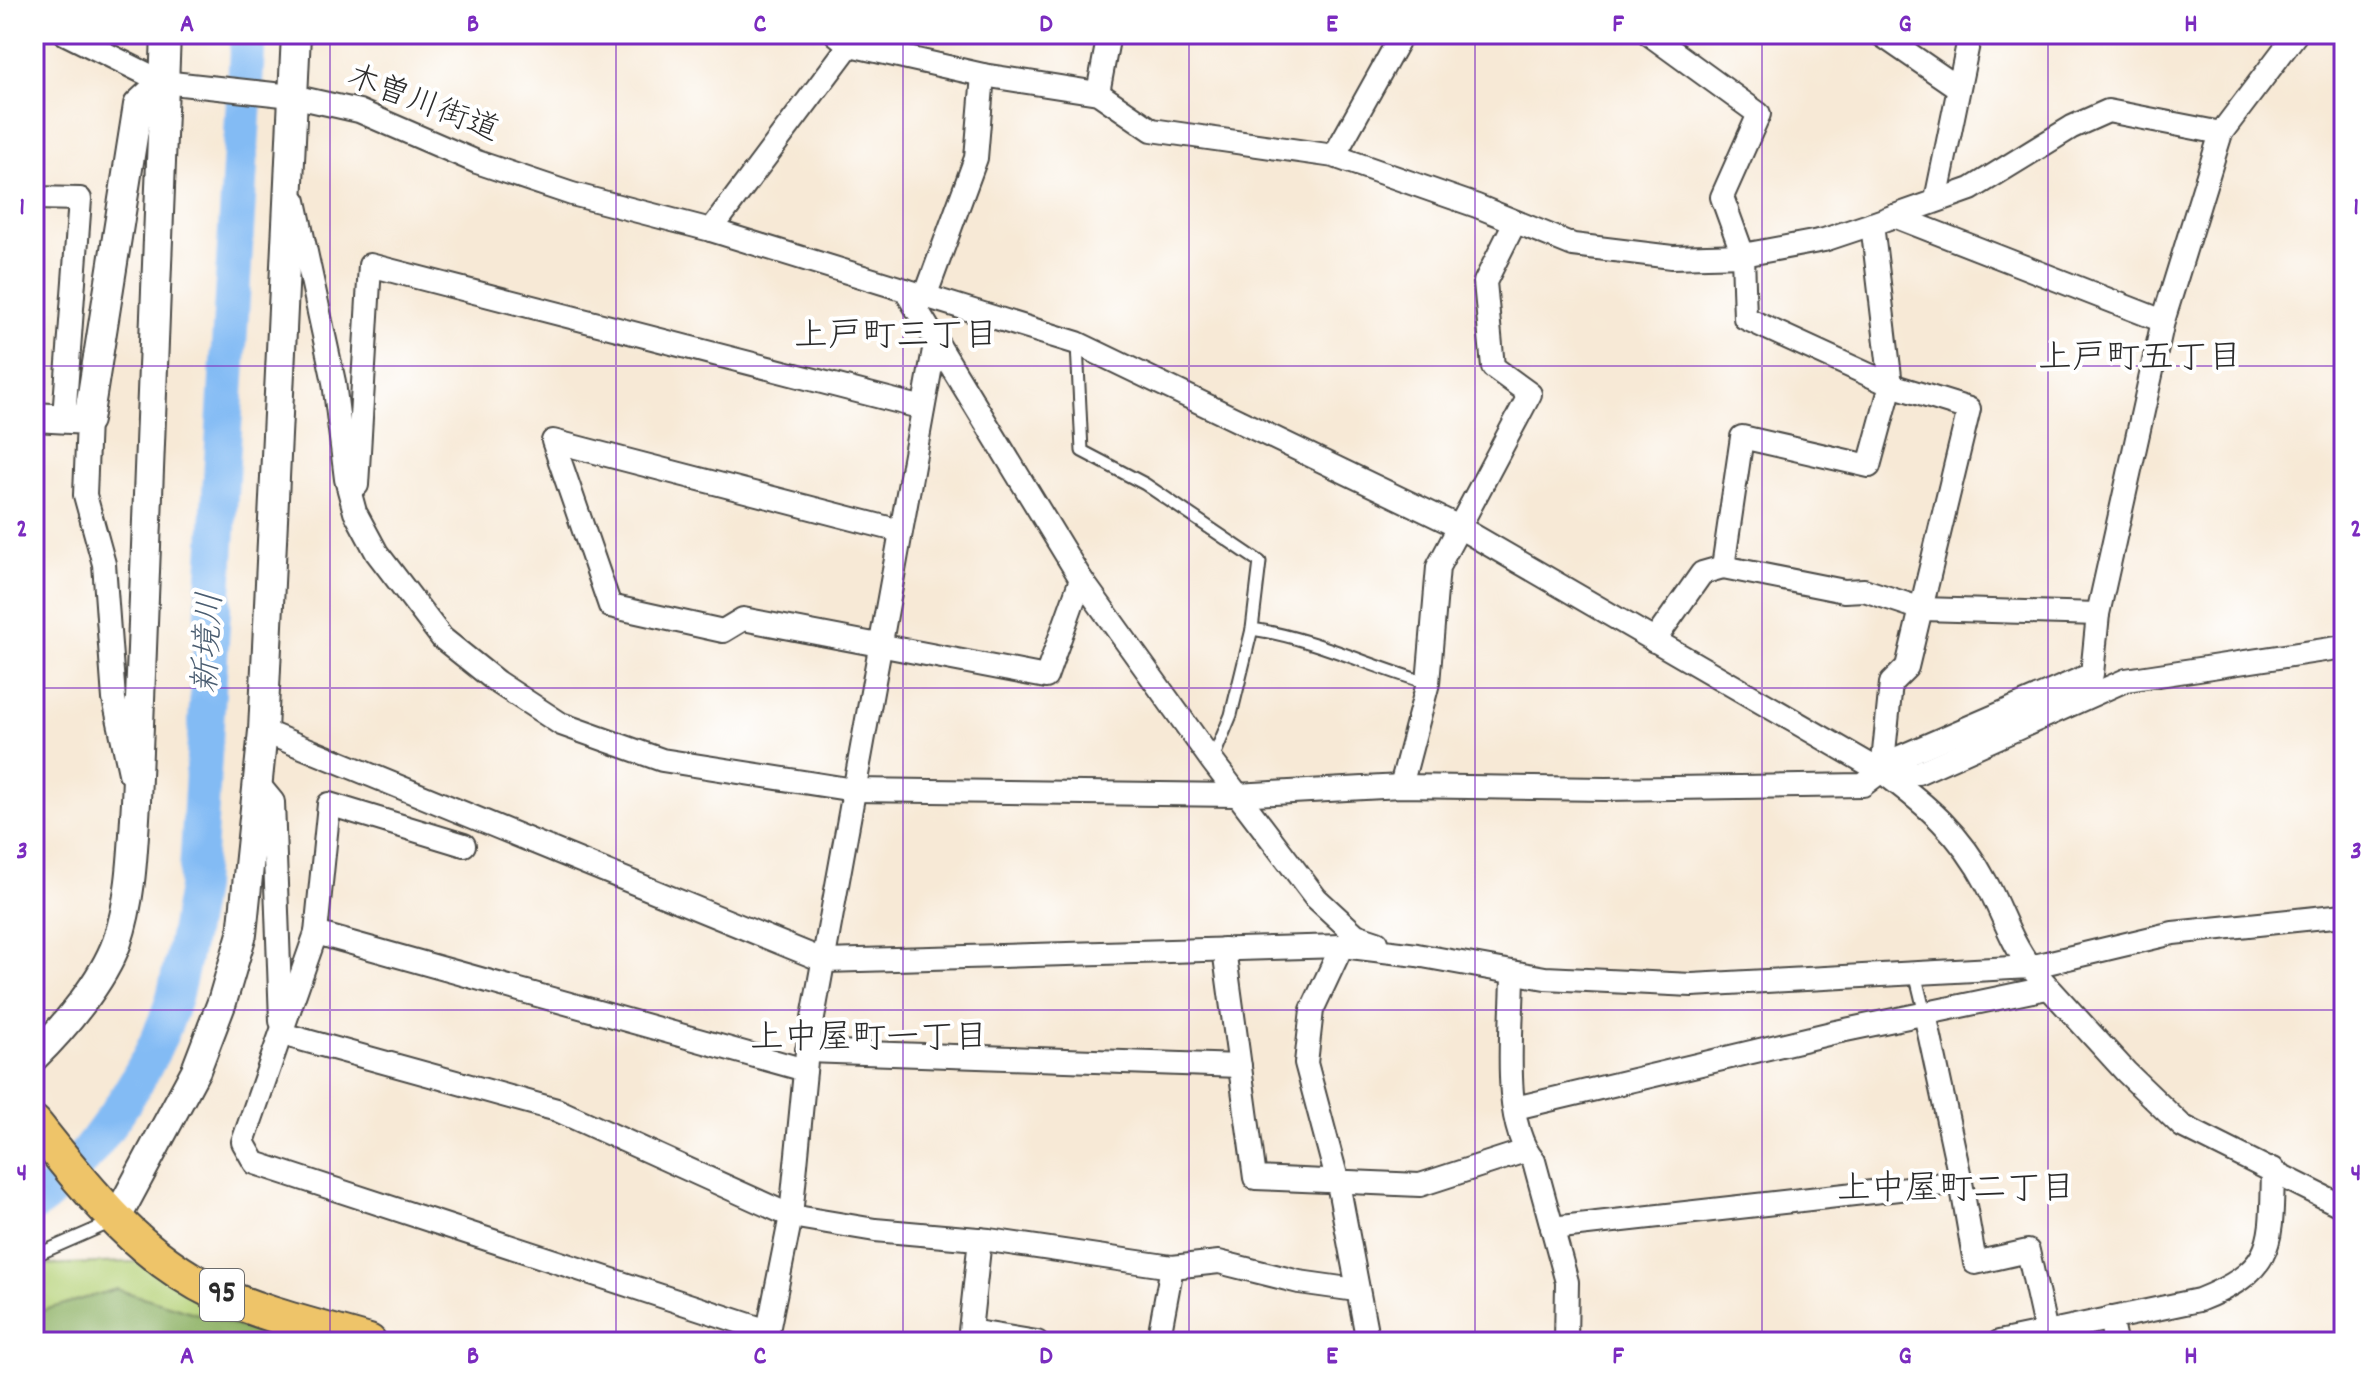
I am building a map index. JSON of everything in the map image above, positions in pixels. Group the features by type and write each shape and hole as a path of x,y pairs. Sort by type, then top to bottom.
{"main road":[{"name":"95","path":"34,1123 107,1212 164,1261 216,1293 369,1342"}],"street":[{"name":"木曽川街道","path":"66,34 163,82 292,96 359,111 477,162 572,194 711,230 1077,343 1457,526 1882,772 1932,809 1963,845 1988,884 2018,951 2030,967 2182,1126 2344,1207"},
{"path":"34,1057 78,1007 116,944 129,890 136,802 166,34"},
{"path":"107,1212 196,1070 222,1002 242,934 263,731 296,34"},
{"path":"1098,93 1109,34"},
{"path":"1334,156 1402,34"},
{"path":"1649,34 1759,114 1722,197 1743,255 1745,318 1891,385 1969,409 1907,667 1891,683 1882,772"},
{"path":"1880,34 1957,87"},
{"path":"1936,200 1970,34"},
{"path":"291,180 334,382 346,479 355,512 377,553 442,638 497,682 561,724 662,760 854,790 1236,795 1401,786 1606,789 1863,785 1900,757 2092,674 2098,614 2163,321 2221,133 2296,34"},
{"path":"711,230 848,38 983,75 1098,93 1152,130 1334,156 1573,245 1672,257 1743,255 1824,240 1872,224 1971,189 2072,127 2108,111 2221,133"},
{"path":"983,75 976,158 916,292 935,344 1081,579 1236,795 1316,898 1356,935 1417,955"},
{"path":"76,419 138,105 163,82"},
{"path":"34,198 80,199 76,419 85,495 104,564 114,699 136,802"},
{"path":"1894,216 2163,321"},
{"path":"1401,786 1428,683 1438,567 1457,526 1530,394 1493,367 1485,282 1515,222"},
{"path":"1723,567 1742,437 1869,466 1891,385 1872,224"},
{"path":"355,512 370,265 923,408"},
{"path":"464,845 329,804 316,933 243,1142 255,1163 768,1331 791,1216 806,1061 935,344"},
{"path":"34,417 76,419"},
{"path":"900,531 553,441 610,606 723,631 743,619 1046,677 1081,579"},
{"path":"1654,641 1702,573 1723,567 1844,591 1864,590 1922,609 2098,614"},
{"path":"1882,772 1918,773 2126,680 2344,647"},
{"path":"263,731 825,961 1342,946 1417,955 1513,973 1692,985 2030,967 2173,933 2344,915"},
{"path":"259,785 273,802 282,1034"},
{"path":"316,933 806,1061 1240,1066"},
{"path":"1342,946 1312,1010 1306,1063 1338,1183 1368,1342"},
{"path":"1224,949 1255,1178 1420,1185 1525,1151"},
{"path":"1513,973 1512,1094 1525,1151 1534,1161 1567,1282 1566,1342"},
{"path":"1515,1108 2047,988"},
{"path":"1925,1014 1975,1263 2028,1251 2046,1332"},
{"path":"282,1034 557,1110 791,1216 875,1230 980,1239 1172,1267 1219,1262 1299,1282 1356,1290"},
{"path":"1999,1342 2199,1300 2222,1291 2264,1259 2271,1230 2273,1169"},
{"path":"1552,1228 1961,1182"},
{"path":"980,1239 970,1331 1037,1342"},
{"path":"1158,1342 1172,1267"},
{"path":"2110,1318 2115,1342"}],"lane":[{"path":"1077,343 1082,451 1145,484 1260,562 1252,629 1231,715 1212,761"},
{"path":"1252,629 1293,635 1381,670 1428,683"},
{"path":"1915,973 1925,1014"},
{"path":"34,1256 107,1212"}],"green space":[{"path":"164,1261 368,1342 34,1342 34,1265"},
{"path":"116,1289 290,1342 34,1342 34,1313"}],"waterway":[{"name":"新境川","path":"34,1204 77,1165 137,1081 174,997 196,888 248,34"}],"district":[{"name":"上戸町三丁目","path":"896,338"},
{"name":"上戸町五丁目","path":"2140,360"},
{"name":"上中屋町一丁目","path":"869,1040"},
{"name":"上中屋町二丁目","path":"1956,1191"}]}
